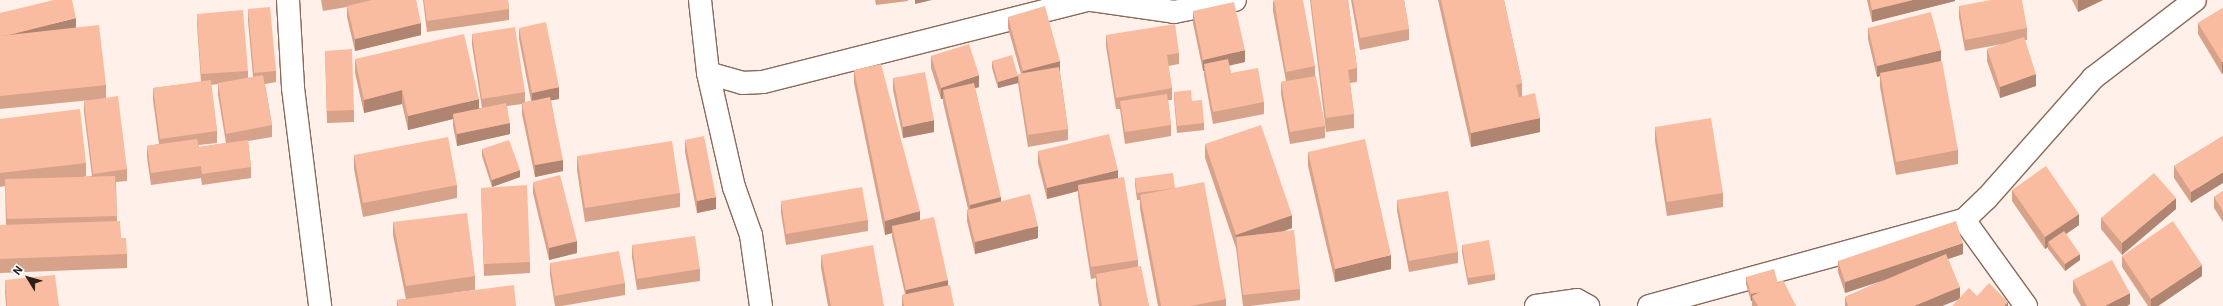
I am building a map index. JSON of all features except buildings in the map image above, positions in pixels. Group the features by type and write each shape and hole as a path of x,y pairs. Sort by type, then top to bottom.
{"street":[{"path":"288,0 293,88 320,306"},
{"path":"700,0 708,73 734,187 751,235 761,306"},
{"path":"708,73 742,84 763,82 1088,0"},
{"path":"1092,0 1174,12 1235,0"},
{"path":"1649,306 1964,220 1987,198 2093,78 2195,0"},
{"path":"1964,220 2026,306"},
{"path":"1536,306 1577,300 1588,306"}]}
